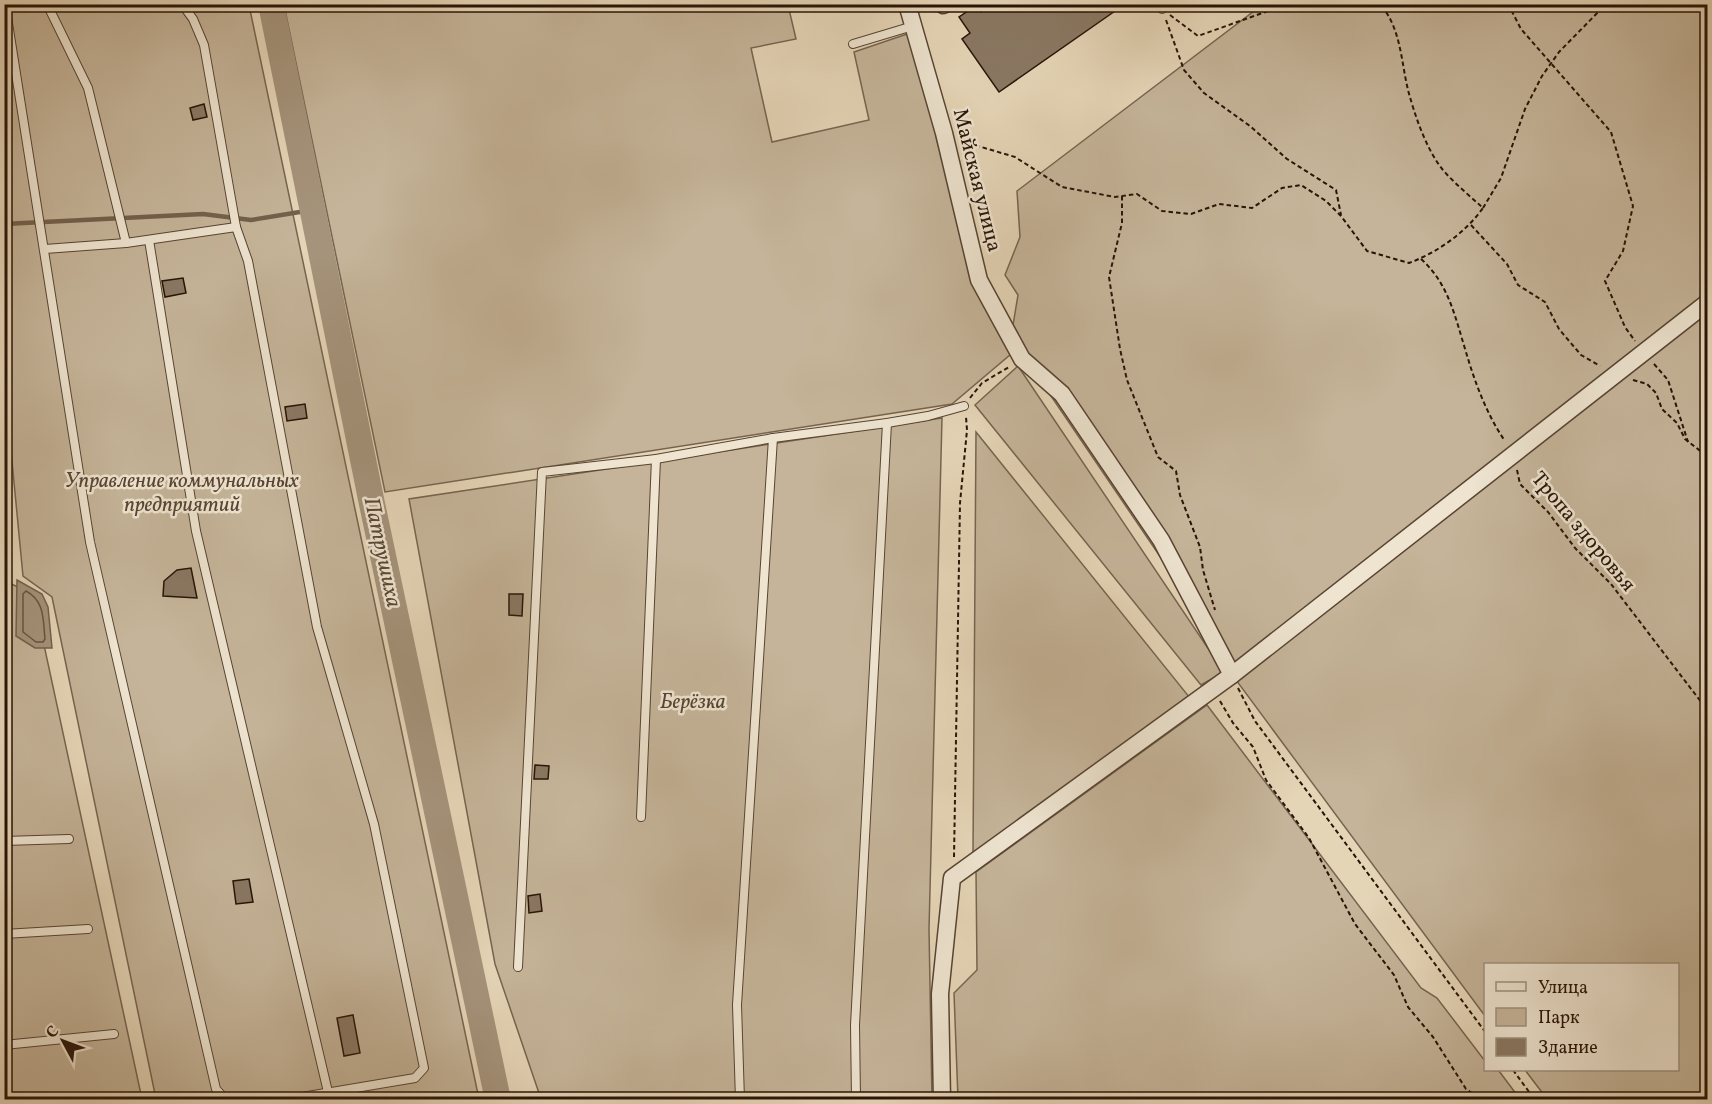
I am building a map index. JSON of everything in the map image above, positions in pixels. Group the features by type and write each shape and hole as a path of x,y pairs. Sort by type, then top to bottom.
{"street":[{"name":"Майская улица","path":"907,4 946,139 979,280 1022,359"},
{"path":"942,1100 940,994 952,878 1232,675 1707,302"},
{"path":"1022,359 1062,394 1161,540 1232,675"}],"lane":[{"path":"4,4 45,249 90,542 216,1089 226,1100"},
{"path":"47,4 88,88 126,243"},
{"path":"182,4 194,19 204,45 236,227 248,261 317,627 374,824 424,1068 415,1078 284,1100"},
{"path":"853,44 913,26"},
{"path":"45,249 126,243 236,227"},
{"path":"149,240 196,531 328,1092"},
{"path":"518,967 542,472 656,459 773,438 887,423 928,416 964,406"},
{"path":"856,1100 856,991 887,423"},
{"path":"740,1100 737,1005 773,438"},
{"path":"641,817 656,459"},
{"path":"4,841 69,840"},
{"path":"4,934 88,929"},
{"path":"4,1044 114,1034"},
{"path":"4,1086 5,1100"}],"path":[{"path":"1160,7 1198,36 1246,20 1276,4"},
{"path":"1380,4 1387,13 1402,54 1408,90 1423,133 1443,169 1483,208"},
{"path":"1508,4 1521,30 1611,132 1625,172 1633,206 1623,251 1605,281 1625,327 1668,380 1688,442"},
{"path":"946,139 1015,157 1062,187 1115,197 1137,194 1162,210 1191,214 1219,204 1252,208 1282,188 1301,185 1326,201 1341,216 1367,251 1409,263 1471,225 1501,178 1525,109 1551,64 1606,4"},
{"path":"1160,7 1184,70 1204,93 1250,126 1287,159 1336,190 1341,216"},
{"path":"1122,196 1122,224 1109,277 1127,380 1158,457 1176,471 1180,495 1192,519 1200,547 1217,618"},
{"path":"1471,225 1507,264 1518,285 1545,302 1559,329 1581,355 1615,374 1647,384 1656,393 1662,409 1677,423 1688,442 1707,457"},
{"name":"Тропа здоровья","path":"1420,258 1436,272 1448,296 1460,325 1476,382 1494,425 1514,453 1520,484 1548,512 1575,548 1611,584 1707,711"},
{"path":"952,878 960,503 968,430 964,406 982,383 1022,359"},
{"path":"1232,675 1255,721 1484,1032"},
{"path":"1212,689 1233,723 1253,747 1266,780 1309,838 1355,924 1394,975 1408,1007 1433,1037 1466,1089 1482,1100"},
{"path":"1514,1071 1535,1100"}],"green space":[{"path":"535,4 540,11 562,4 788,5 796,39 751,48 772,142 869,120 854,52 910,33 973,283 1011,354 952,404 385,492 284,5"},
{"name":"Управление коммунальных предприятий","path":"4,5 249,5 479,1099 156,1099 52,597 23,576 4,378"},
{"path":"1262,5 1707,5 1707,293 1233,664 1011,337 1018,295 1005,275 1020,237 1017,191"},
{"path":"1707,311 1707,1099 1547,1099 1526,1071 1679,1071 1679,963 1484,963 1484,1015 1236,680"},
{"path":"1018,366 1224,672 1201,685 975,405"},
{"name":"Берёзка","path":"942,418 929,929 932,1099 541,1099 495,964 409,499"},
{"path":"976,432 1190,698 973,853"},
{"path":"5,581 33,594 142,1099 5,1100"},
{"path":"1207,705 1421,988 1437,998 1484,1060 1484,1071 1499,1071 1520,1099 958,1099 954,993 977,970 976,872"}],"water":[{"path":"17,580 42,594 48,607 52,648 35,648 16,636"}],"building":[{"path":"992,4 1125,4 999,92 962,39 970,33 959,17 977,5 981,12"},
{"path":"204,104 207,117 193,120 190,108"},
{"path":"183,278 186,293 165,297 162,281"},
{"path":"305,404 307,418 287,421 285,407"},
{"path":"191,568 197,598 163,596 164,581 177,570"},
{"path":"509,594 523,594 522,616 509,615"},
{"path":"535,765 549,766 548,779 534,779"},
{"path":"249,879 253,902 236,904 233,881"},
{"path":"540,894 542,911 529,913 528,896"},
{"path":"353,1015 360,1053 344,1056 337,1018"}],"waterway":[{"name":"Патрушиха","path":"271,4 371,499 498,1100"},
{"path":"4,224 203,214 251,220 312,210"}]}
